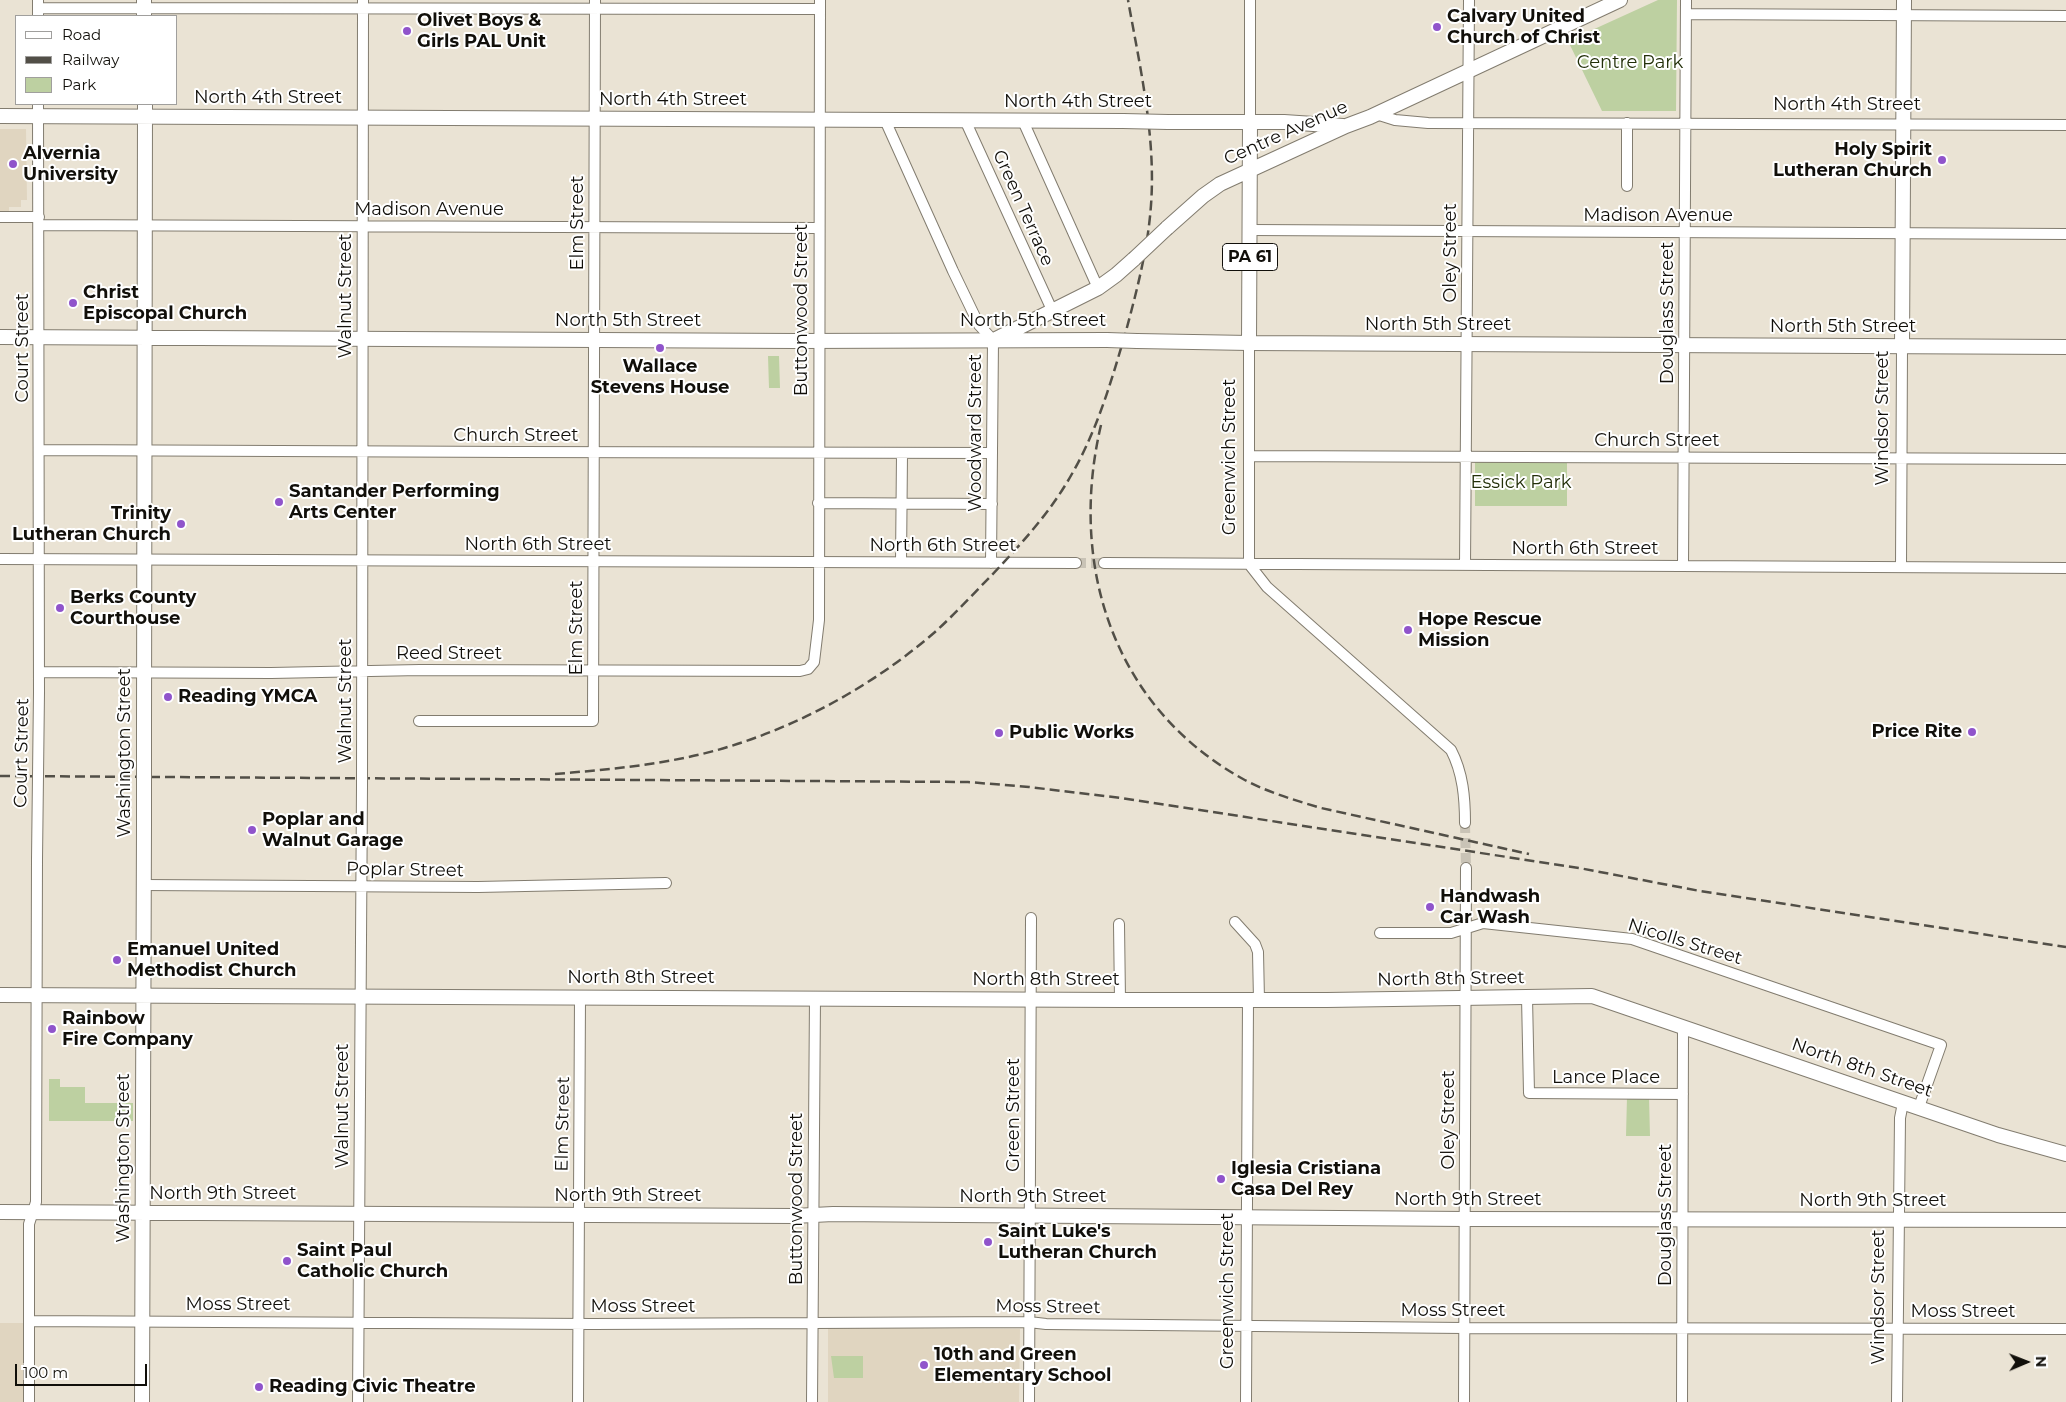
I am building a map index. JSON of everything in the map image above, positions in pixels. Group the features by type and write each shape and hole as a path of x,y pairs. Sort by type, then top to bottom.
{"main road":[{"name":"Centre Avenue","path":"993,340 1098,288 1116,275 1203,196 1220,184 1376,114 1620,0"},
{"name":"Windsor Street","path":"1902,346 1904,0"},
{"name":"North 4th Street","path":"0,116 38,110 145,110 363,117 1250,122 1346,126"},
{"name":"Washington Street","path":"142,1402 145,110"},
{"name":"Greenwich Street","path":"1249,343 1250,122"},
{"name":"North 5th Street","path":"0,337 819,341 1108,340 1249,343 2066,347"},
{"name":"North 8th Street","path":"0,995 815,997 1120,1000 1592,996 1998,1135 2066,1154"},
{"name":"North 9th Street","path":"0,1212 2066,1220"}],"street":[{"name":"Greenwich Street","path":"1250,0 1250,122"},
{"name":"Oley Street","path":"1466,565 1468,0"},
{"name":"Douglass Street","path":"1683,566 1686,0"},
{"path":"38,8 363,4 820,4"},
{"name":"Walnut Street","path":"358,1402 362,786 363,4"},
{"name":"Buttonwood Street","path":"819,620 820,4"},
{"name":"Elm Street","path":"419,721 593,722 595,5"},
{"path":"1686,14 2066,16"},
{"name":"Court Street","path":"29,1402 29,1224 36,1202 39,692 38,110"},
{"name":"North 4th Street","path":"1376,114 1396,120 1468,123 2066,124"},
{"name":"Woodward Street","path":"884,120 979,325 993,340 991,563"},
{"name":"Green Terrace","path":"965,120 1052,310"},
{"name":"Green Terrace","path":"1022,120 1098,288"},
{"path":"1627,123 1627,186"},
{"name":"Madison Avenue","path":"0,217 39,221 146,225 819,228"},
{"name":"Madison Avenue","path":"1250,230 2066,234"},
{"name":"Greenwich Street","path":"1249,343 1249,564"},
{"name":"Windsor Street","path":"1901,567 1902,346"},
{"name":"Church Street","path":"39,450 362,450 818,454 992,453"},
{"path":"901,562 902,454"},
{"name":"Church Street","path":"1249,456 2066,459"},
{"path":"818,503 992,504"},
{"name":"North 6th Street","path":"0,559 1076,563"},
{"name":"North 6th Street","path":"1104,563 2066,568"},
{"path":"1249,564 1267,588 1451,750 1458,762 1463,783 1465,823"},
{"name":"Reed Street","path":"39,672 271,673 362,670 800,671 808,669 814,662 819,620"},
{"name":"Oley Street","path":"1464,1402 1466,868"},
{"name":"Poplar Street","path":"143,884 478,887 666,883"},
{"name":"Green Street","path":"1029,1402 1031,918"},
{"name":"Greenwich Street","path":"1235,922 1255,944 1258,952 1254,1000 1247,1217 1246,1402"},
{"name":"Nicolls Street","path":"1380,933 1451,933 1483,923 1632,939 1941,1045 1919,1107"},
{"path":"1119,924 1120,1000"},
{"name":"Elm Street","path":"578,1402 580,996"},
{"name":"Buttonwood Street","path":"812,1402 815,997"},
{"name":"Lance Place","path":"1526,997 1529,1093 1683,1094"},
{"name":"Douglass Street","path":"1682,1402 1683,1027"},
{"name":"Windsor Street","path":"1897,1402 1900,1118 1903,1103"},
{"name":"Moss Street","path":"30,1321 1029,1322 1046,1324 1464,1328 2066,1328"}],"shaded area":[{"name":"Alvernia University","path":"0,129 26,129 27,200 21,200 21,207 9,207 9,213 0,213"},
{"path":"0,1323 23,1323 24,1402 0,1402"},
{"name":"10th and Green Elementary School","path":"828,1328 1020,1329 1019,1402 828,1402"}],"green space":[{"name":"Centre Park","path":"1658,0 1677,0 1676,111 1602,111 1568,41"},
{"path":"768,356 779,356 780,388 769,388"},
{"name":"Essick Park","path":"1567,460 1567,506 1475,506 1475,461"},
{"path":"49,1079 60,1079 60,1087 85,1087 85,1103 133,1103 133,1121 49,1121"},
{"path":"1627,1097 1649,1097 1650,1136 1626,1136"},
{"path":"831,1356 863,1356 863,1378 834,1378"}],"tunnel":[{"path":"1076,563 1104,563"},
{"path":"1465,823 1466,868"}],"railway":[{"path":"555,774 643,765 709,752 759,737 839,700 889,668 935,632 1002,565 1055,501 1082,455 1104,403 1130,316 1142,269 1147,237 1152,179 1149,128 1142,76 1128,0"},
{"path":"1101,425 1092,477 1091,529 1097,580 1111,628 1132,672 1161,713 1198,749 1243,779 1271,792 1321,808 1529,854"},
{"path":"0,776 968,782 1029,787 1121,798 1579,868 1700,891 2066,947"}],"place":[{"name":"Calvary United Church of Christ","path":"1437,27"},
{"name":"Olivet Boys & Girls PAL Unit","path":"407,31"},
{"name":"Holy Spirit Lutheran Church","path":"1942,160"},
{"name":"Alvernia University","path":"13,164"},
{"name":"Christ Episcopal Church","path":"73,303"},
{"name":"Wallace Stevens House","path":"660,348"},
{"name":"Santander Performing Arts Center","path":"279,502"},
{"name":"Trinity Lutheran Church","path":"181,524"},
{"name":"Berks County Courthouse","path":"60,608"},
{"name":"Hope Rescue Mission","path":"1408,630"},
{"name":"Reading YMCA","path":"168,697"},
{"name":"Price Rite","path":"1972,732"},
{"name":"Public Works","path":"999,733"},
{"name":"Poplar and Walnut Garage","path":"252,830"},
{"name":"Handwash Car Wash","path":"1430,907"},
{"name":"Emanuel United Methodist Church","path":"117,960"},
{"name":"Rainbow Fire Company","path":"52,1029"},
{"name":"Iglesia Cristiana Casa Del Rey","path":"1221,1179"},
{"name":"Saint Luke's Lutheran Church","path":"988,1242"},
{"name":"Saint Paul Catholic Church","path":"287,1261"},
{"name":"10th and Green Elementary School","path":"924,1365"},
{"name":"Reading Civic Theatre","path":"259,1387"}]}
